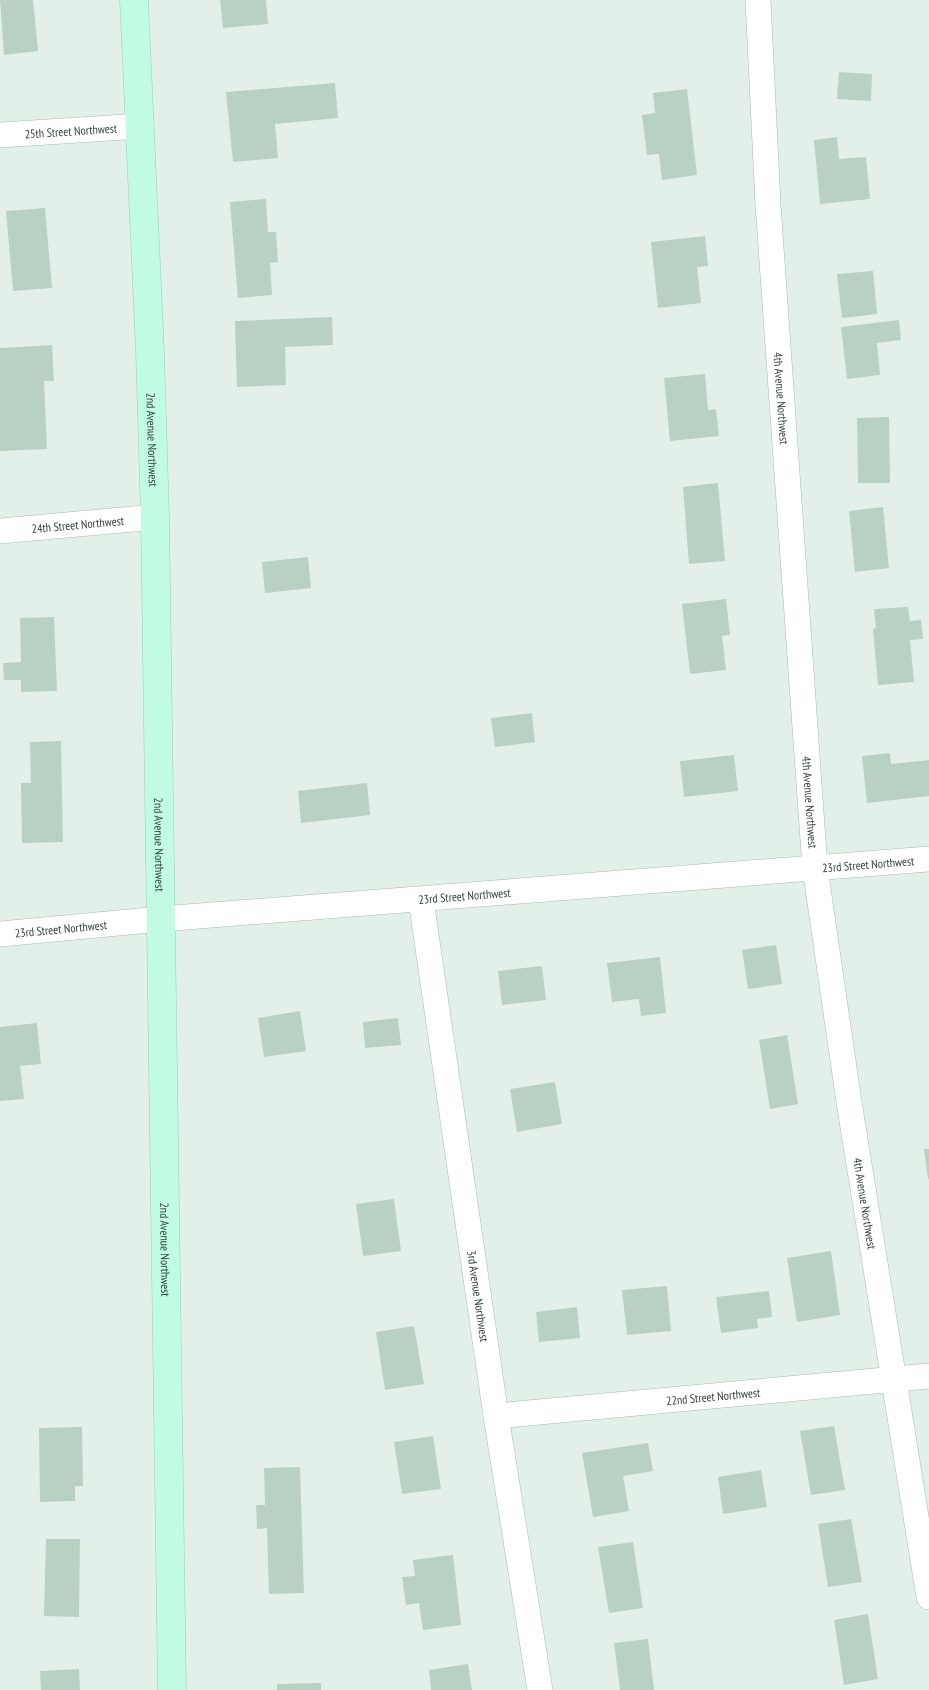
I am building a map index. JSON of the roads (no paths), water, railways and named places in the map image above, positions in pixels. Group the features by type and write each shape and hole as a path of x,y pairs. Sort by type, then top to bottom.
{"main road":[{"name":"2nd Avenue Northwest","path":"134,0 141,126 155,517 172,1690"}],"street":[{"name":"4th Avenue Northwest","path":"758,0 768,205 815,868 850,1111 929,1597"},
{"name":"25th Street Northwest","path":"0,135 141,126"},
{"name":"24th Street Northwest","path":"0,531 155,517"},
{"name":"23rd Street Northwest","path":"0,934 161,919 929,859"},
{"name":"3rd Avenue Northwest","path":"421,900 496,1416 540,1690"},
{"name":"22nd Street Northwest","path":"496,1416 929,1376"}]}
